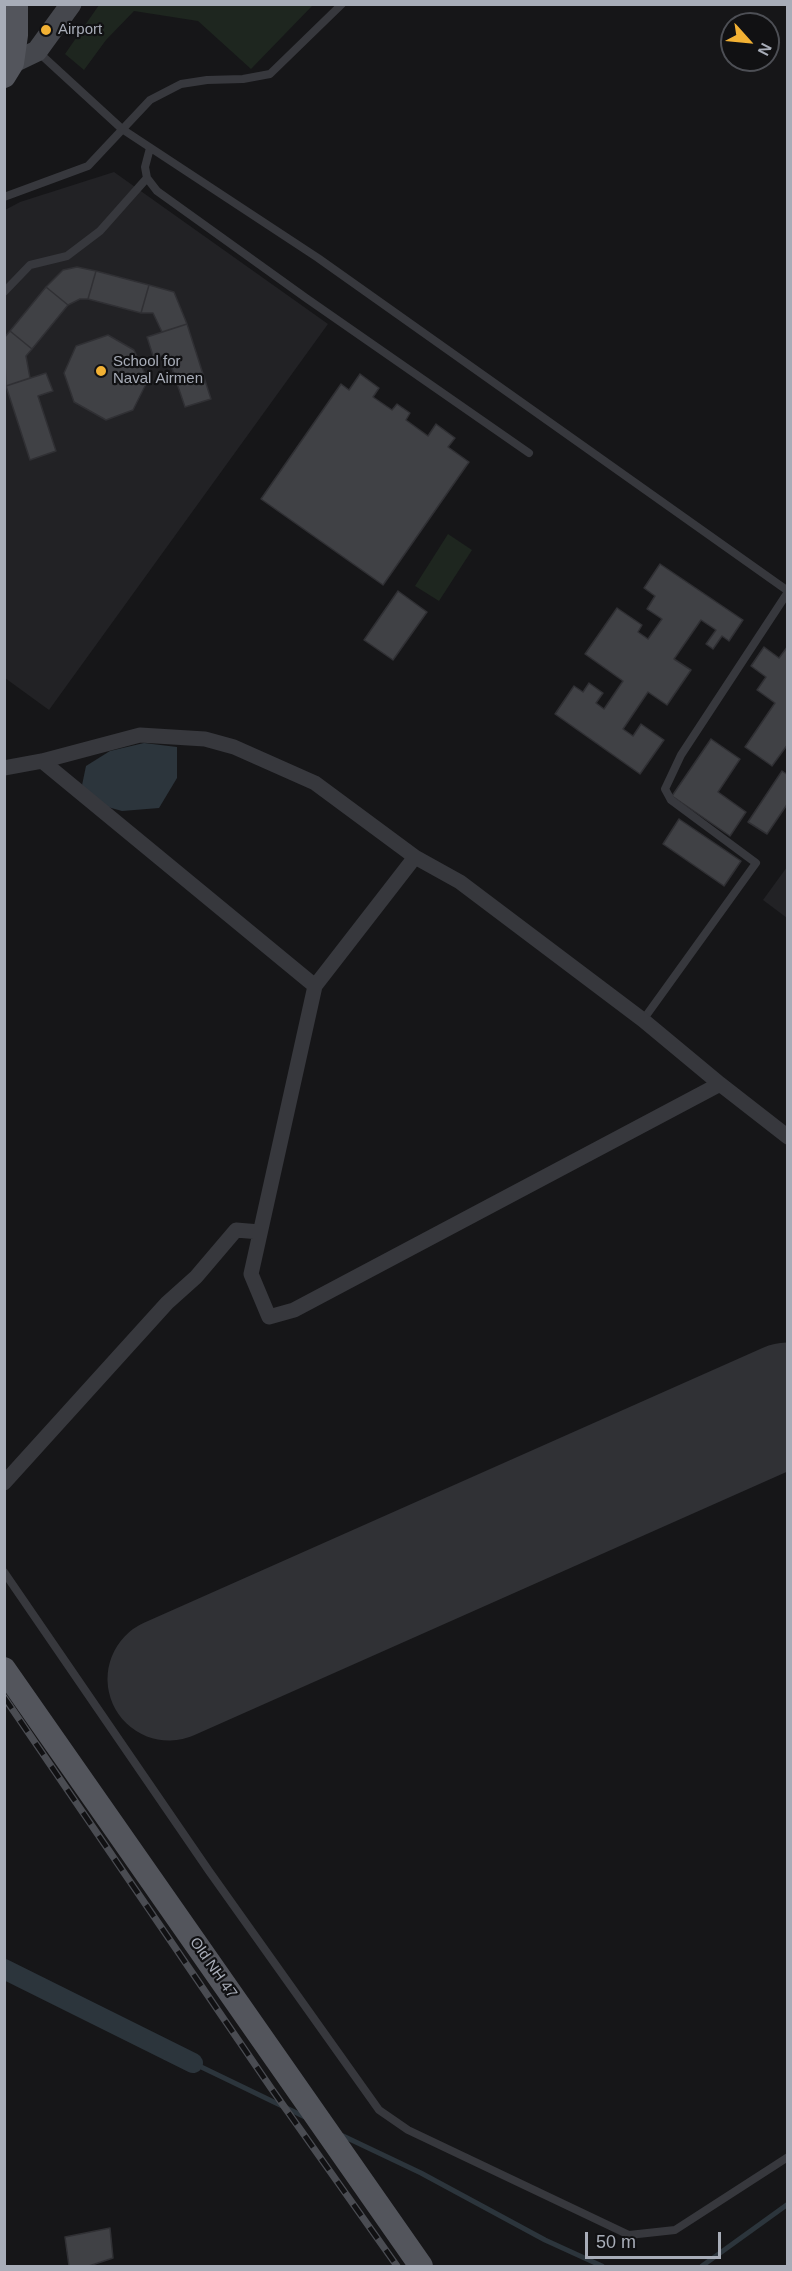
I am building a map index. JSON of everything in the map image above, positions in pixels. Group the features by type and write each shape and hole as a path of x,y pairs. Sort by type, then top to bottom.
{"main road":[{"path":"8,69 16,35 16,4"},
{"name":"Old NH 47","path":"4,1669 421,2266"}],"street":[{"path":"8,69 38,51 71,4"},
{"path":"4,768 42,761 140,735 205,739 234,747 315,783 415,857 460,882 644,1020 788,1137"},
{"path":"42,761 315,986"},
{"path":"415,857 315,986 251,1274 269,1317 294,1310 720,1084"},
{"path":"4,1483 236,1230 260,1232"}],"lane":[{"path":"4,197 88,166 150,100 181,84 207,80 243,79 270,74 342,4"},
{"path":"38,51 122,129 318,258 788,592 681,755 664,789 672,800 756,863 644,1020"},
{"path":"150,148 145,167 147,178 157,190 306,298 529,453"},
{"path":"4,292 30,265 68,256 100,231 147,178"},
{"path":"4,1572 209,1871 379,2110 408,2130 629,2235 675,2230 788,2157"}],"shaded area":[{"path":"99,5 313,5 251,69 198,21 134,11 106,40 84,70 65,54"},
{"name":"School for Naval Airmen","path":"114,172 328,324 49,710 5,678 5,210 20,202"},
{"path":"448,534 472,550 439,601 415,586"},
{"path":"144,743 177,747 177,778 159,808 122,811 97,804 81,790 86,766 110,751"},
{"path":"787,867 787,918 763,900"}],"building":[{"path":"77,267 96,271 88,299 80,299 68,305 46,287 63,270"},
{"path":"96,271 149,285 141,313 88,299"},
{"path":"149,285 174,292 187,324 162,332 153,313 141,313"},
{"path":"46,287 68,305 32,349 10,331"},
{"path":"187,324 211,399 185,407 167,354 154,359 147,337"},
{"path":"10,331 32,349 26,356 30,378 6,386 4,338"},
{"path":"108,335 134,350 148,380 133,410 106,420 74,402 64,373 76,346"},
{"path":"46,373 53,391 38,396 56,451 30,460 6,386"},
{"path":"360,374 379,388 373,397 392,410 397,404 410,413 406,420 428,436 436,424 455,438 448,447 469,462 383,585 261,499 341,384 349,390"},
{"path":"660,564 743,620 729,641 722,636 713,649 706,644 716,630 701,620 674,659 691,670 667,705 648,692 623,729 633,736 641,724 664,740 640,774 555,714 574,686 583,692 589,683 603,693 596,703 604,709 623,681 585,654 617,608 642,625 638,632 648,639 662,619 647,609 655,596 644,588"},
{"path":"398,591 427,612 393,660 364,640"},
{"path":"788,646 788,744 772,766 745,747 775,703 757,690 766,677 751,666 764,647 779,658"},
{"path":"711,739 740,759 718,792 746,812 730,836 672,796"},
{"path":"782,771 788,775 788,803 767,834 748,822"},
{"path":"679,819 741,861 724,886 663,844"},
{"path":"110,2228 113,2258 89,2266 69,2266 65,2237"}],"waterway":[{"path":"4,1969 193,2063"},
{"path":"193,2063 305,2117"},
{"path":"341,2135 421,2173 545,2240 602,2266"},
{"path":"702,2266 788,2204"}],"runway":[{"path":"169,1679 788,1404"}],"railway":[{"path":"4,1697 271,2088 397,2266"}],"place":[{"name":"Airport","path":"46,30"},
{"name":"School for Naval Airmen","path":"101,371"}]}
